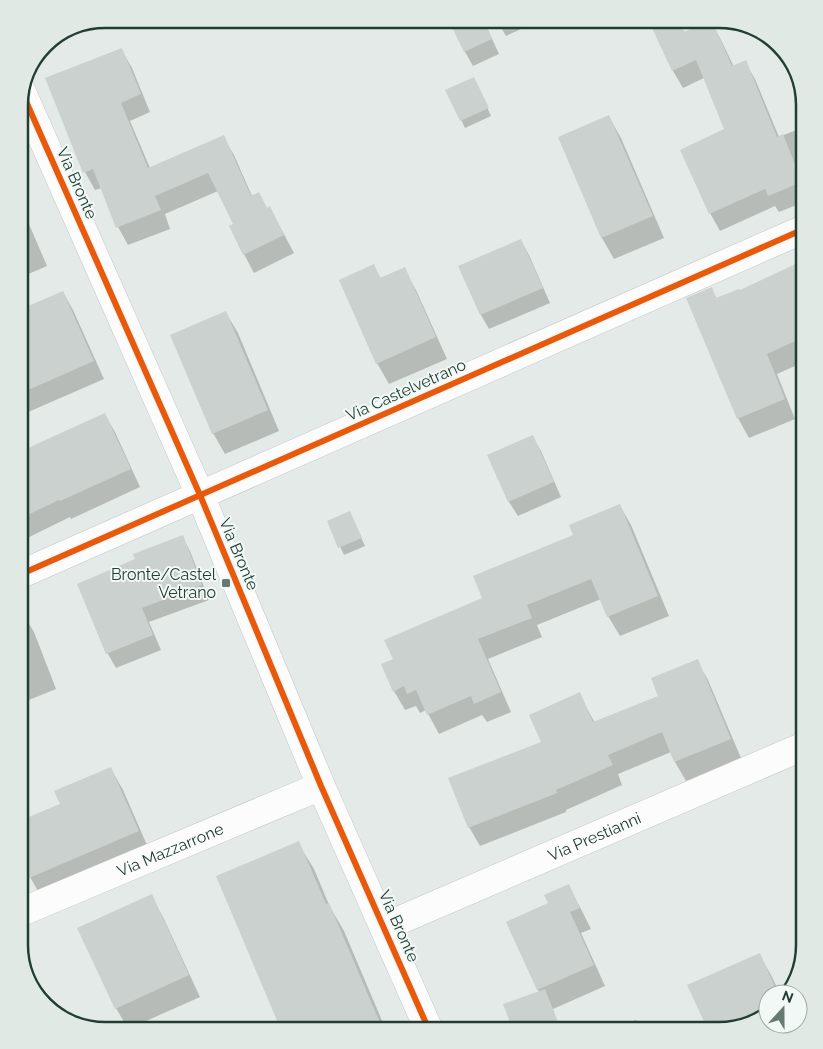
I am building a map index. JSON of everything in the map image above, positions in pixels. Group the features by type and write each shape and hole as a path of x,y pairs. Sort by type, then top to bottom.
{"street":[{"name":"Via Bronte","path":"28,106 200,495 322,786 426,1022"},
{"name":"Via Castelvetrano","path":"27,571 796,233"},
{"name":"Via Prestianni","path":"384,927 796,749"},
{"name":"Via Mazzarrone","path":"27,910 322,786"}],"building":[{"path":"452,28 487,28 492,39 464,52"},
{"path":"652,28 682,28 684,32 692,28 715,28 732,66 746,60 777,137 783,134 796,167 796,184 768,196 765,189 709,214 680,150 724,129 696,60 672,71"},
{"path":"122,48 141,94 121,103 148,168 224,135 251,196 259,192 267,208 270,206 284,235 243,255 229,226 233,224 208,173 155,196 161,210 116,228 93,169 83,173 45,78"},
{"path":"474,77 489,108 460,121 445,90"},
{"path":"609,115 653,216 601,238 558,137"},
{"path":"521,239 543,288 480,315 458,266"},
{"path":"374,264 380,278 405,267 436,337 376,364 339,280"},
{"path":"796,264 796,341 767,354 785,399 737,419 686,298 712,287 716,298 740,290"},
{"path":"63,291 94,361 28,390 28,306"},
{"path":"226,311 268,410 212,434 170,335"},
{"path":"105,413 131,469 28,515 28,448"},
{"path":"533,435 554,482 508,502 487,455"},
{"path":"620,504 658,596 607,617 591,579 527,605 532,618 478,639 501,692 474,704 471,696 427,715 416,690 407,694 404,686 393,692 381,664 393,659 384,640 482,598 473,576 573,535 569,525"},
{"path":"350,511 362,538 338,548 327,521"},
{"path":"183,535 202,585 142,608 153,635 106,654 77,584 135,559 133,554"},
{"path":"698,659 731,739 674,762 662,732 608,755 613,765 556,790 557,793 468,828 448,778 541,742 529,715 580,692 593,722 658,696 651,678"},
{"path":"111,767 139,831 29,878 27,874 27,818 60,804 54,791"},
{"path":"299,841 326,904 329,903 380,1022 278,1022 216,876"},
{"path":"569,884 580,908 570,912 594,965 537,990 506,922 548,903 544,895"},
{"path":"152,894 189,975 115,1009 77,928"},
{"path":"760,953 774,984 758,984 758,1011 734,1020 704,1022 687,985"},
{"path":"545,989 558,1022 510,1022 503,1004"}],"cycle path":[{"path":"28,106 200,495 321,786 425,1022"},
{"path":"27,571 796,233"}],"place":[{"name":"Bronte/Castel Vetrano","path":"226,583"}]}
